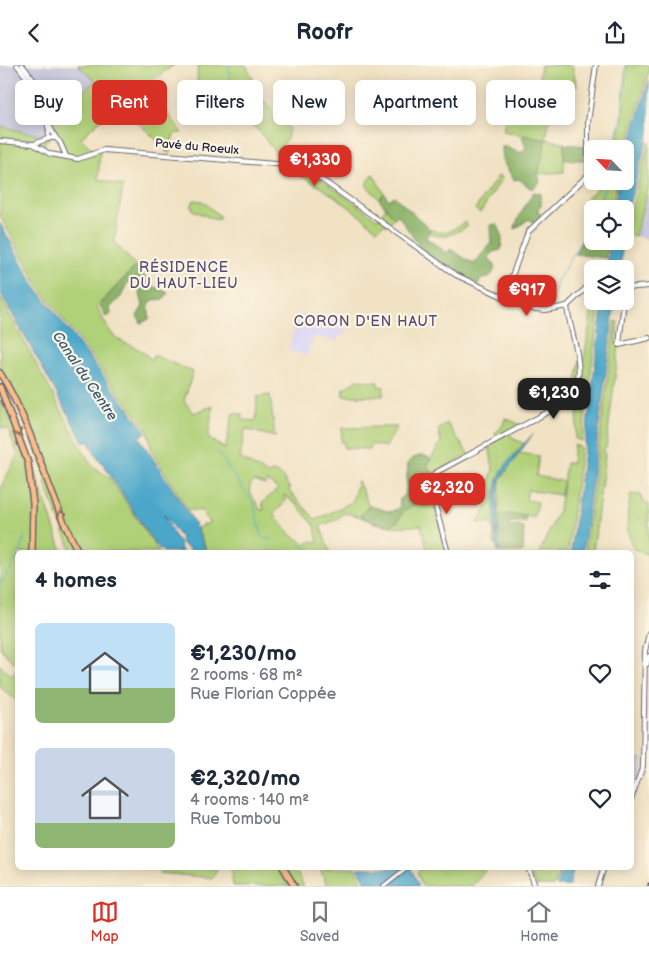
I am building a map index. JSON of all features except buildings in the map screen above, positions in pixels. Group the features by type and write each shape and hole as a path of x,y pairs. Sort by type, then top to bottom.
{"main road":[{"path":"0,373 17,404 68,532 77,550"},
{"path":"0,387 28,463 33,505 32,550"},
{"path":"285,870 294,886"}],"street":[{"path":"17,65 41,96 49,131 45,150"},
{"path":"22,65 43,92 50,127 62,145 66,156"},
{"path":"502,297 528,232 588,175 588,122 596,65"},
{"path":"0,141 34,144 56,138"},
{"path":"34,144 54,155 59,152 62,145"},
{"name":"Pavé du Roeulx","path":"54,155 81,159 104,150 293,167 325,182 456,275 502,297 531,308 567,306"},
{"path":"634,287 649,286"},
{"path":"447,550 430,486 430,478 435,473 563,404 572,395 580,360 567,306 584,290"},
{"path":"623,310 619,345 649,338"},
{"path":"634,790 643,765 645,646 649,633"},
{"path":"646,666 649,656"},
{"path":"384,886 404,870"},
{"path":"529,870 535,886"},
{"path":"598,886 603,870"}],"shaded area":[{"path":"0,65 78,65 94,80 82,93 82,80 15,80 15,125 49,125 54,137 50,138 0,126"},
{"path":"649,195 649,240 636,236"},
{"path":"298,314 348,323 344,335 339,335 337,341 313,337 307,356 289,350"},
{"path":"634,756 643,758 639,781 634,780"}],"green space":[{"path":"78,65 174,65 153,80 94,80"},
{"path":"198,65 246,65 253,80 197,80"},
{"path":"541,65 572,65 577,87 575,87 575,80 538,80"},
{"path":"626,65 649,65 649,71 629,140 616,140 622,121"},
{"path":"92,84 92,125 95,125 81,138 95,153 100,151 98,179 123,186 114,242 136,266 97,306 105,323 115,337 139,349 151,360 153,356 156,356 193,372 184,401 194,413 213,406 208,438 225,449 233,413 242,414 242,420 256,421 257,397 270,395 275,437 245,429 240,458 267,474 273,472 282,476 290,489 289,491 316,520 352,502 358,481 369,506 391,512 400,507 400,499 406,493 408,463 411,459 423,455 431,459 441,441 438,430 447,423 469,455 433,474 427,466 417,472 416,493 427,493 433,500 447,550 427,550 421,525 388,526 344,513 336,520 320,526 329,550 207,550 197,528 209,523 203,511 188,510 152,452 148,431 40,289 0,216 0,126 50,138 45,142 45,150 56,154 59,152 61,144 49,130 48,125 82,125 82,93","holes":["254,481 266,485 267,481 278,489 262,503 264,510 260,510 251,495 250,488","284,495 297,505 315,526 318,543 312,541 306,544 291,535 274,514 285,502"]},
{"path":"263,100 273,111 273,125 286,125 289,128 287,139 276,153 258,130 250,125 263,125"},
{"path":"167,112 182,133 177,133 173,136 171,153 166,152 165,148 140,125 167,125"},
{"path":"504,125 548,125 546,139 564,143 564,172 538,174 546,140 503,131"},
{"path":"525,135 546,140 538,174 540,182 534,188 530,188 519,179 514,180 503,162 502,147 523,152 526,147 522,138"},
{"path":"649,142 649,186 635,236 633,200"},
{"path":"564,144 584,146 584,160 564,160"},
{"path":"290,166 316,176 377,219 386,208 394,218 386,226 384,224 377,230 357,213 313,182 289,170"},
{"path":"373,174 384,193 379,199 366,185"},
{"path":"498,176 502,178 480,213 475,209"},
{"path":"595,190 615,190 613,200 585,200"},
{"path":"534,192 541,194 541,206 537,210 541,215 533,222 529,219 515,229 519,217"},
{"path":"384,193 389,200 394,196 430,229 426,238 447,253 450,249 474,264 491,243 490,225 497,224 502,243 501,250 492,252 489,258 495,265 493,274 481,279 478,285 456,275 424,253 398,215 394,218 379,199"},
{"path":"194,200 202,201 219,215 219,219 216,220 194,211 191,206"},
{"path":"464,222 468,226 448,235 439,236 428,232 430,229 440,232 448,231"},
{"path":"584,238 584,250 607,250 606,258 575,254"},
{"path":"136,266 153,286 168,293 164,299 151,302 149,319 141,323 137,316 143,306 137,281 133,278 126,285 121,297 110,308 111,314 108,317 105,316 100,305"},
{"path":"0,297 91,465 110,478 158,550 71,550 46,486 45,473 23,419 0,373"},
{"path":"592,310 599,310 582,441 575,439 579,402 574,392 580,360 584,359"},
{"path":"615,321 618,322 616,343 619,345 606,448 603,451 605,455 593,550 585,550"},
{"path":"356,380 378,382 378,386 384,387 383,396 343,396 344,389 351,383 355,384"},
{"path":"0,399 32,461 61,550 15,550 15,664 0,648 0,489 18,455 8,429 0,427"},
{"path":"505,418 523,426 510,433 512,438 525,444 498,480 496,499 497,545 494,544 493,524 477,523 491,502 492,490 488,486 493,469 489,444 497,440 495,434 503,425"},
{"path":"397,427 386,447 371,444 370,449 344,448 344,442 341,442 342,428"},
{"path":"574,445 581,447 568,550 541,550 559,509 566,463 572,463"},
{"path":"519,453 539,456 536,476 563,481 561,495 528,490 526,500 538,502 534,518 523,515 498,515 500,480"},
{"path":"423,455 431,459 427,466 432,473 428,480 430,505 425,506 416,503 404,511 397,522 391,525 370,521 360,515 369,506 391,512 400,507 400,499 406,493 408,463 411,459","holes":["421,470 426,492 417,493 416,473"]},
{"path":"631,494 640,495 644,503 649,504 649,555 634,549 629,536 628,515"},
{"path":"510,514 526,517 525,522 509,522 509,526 524,527 523,550 499,550 498,515"},
{"path":"0,665 12,676 15,672 15,699 0,687"},
{"path":"160,870 216,870 213,878 159,873"},
{"path":"231,870 295,870 304,886 233,886"},
{"path":"321,870 356,870 364,886 327,886"},
{"path":"420,870 485,870 472,886 422,886 417,872"},
{"path":"538,870 559,870 554,886 535,886 531,875"}],"water":[{"path":"649,80 649,133 634,186 634,140 631,140"},
{"path":"617,190 633,190 630,200 616,200"},
{"name":"Canal du Centre","path":"0,223 34,285 146,432 139,437 192,519 206,550 191,550 182,543 181,538 163,514 177,541 179,541 181,550 161,550 155,544 101,461 99,461 88,441 84,443 0,292"},
{"path":"609,250 622,250 621,260 608,260"},
{"path":"602,310 614,310 583,550 571,550"},
{"path":"533,434 500,480 497,499 499,550 497,550 494,514 496,486 506,465"},
{"path":"359,870 412,870 419,886 368,886"},
{"path":"561,870 573,870 569,886 556,886"}],"waterway":[{"path":"228,65 231,80"},
{"path":"617,140 622,121 626,65"},
{"path":"601,200 603,190"},
{"path":"553,301 557,281 584,236"},
{"path":"217,451 254,505 262,537"},
{"path":"22,550 24,536"},
{"path":"264,539 271,539"},
{"path":"299,544 310,550"},
{"path":"0,585 15,562"}],"district":[{"name":"RÉSIDENCE DU HAUT-LIEU","path":"184,275"},
{"name":"CORON D'EN HAUT","path":"366,321"}]}
